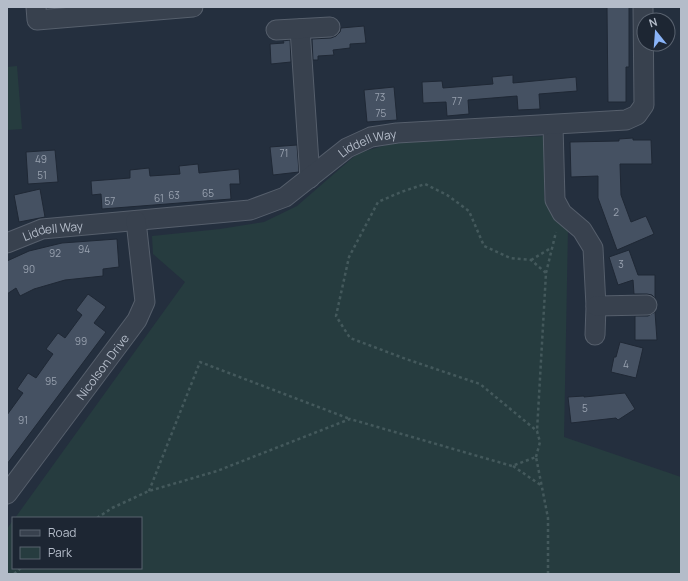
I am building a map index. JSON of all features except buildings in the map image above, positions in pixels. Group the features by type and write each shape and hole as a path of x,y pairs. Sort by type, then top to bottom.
{"street":[{"path":"36,7 37,20 193,7"},
{"name":"Liddell Way","path":"7,243 42,230 250,210 285,197 347,148 371,137 397,133 626,120 637,115 644,106 643,7"},
{"path":"276,30 330,26"},
{"path":"300,29 310,178"},
{"path":"553,124 555,200 562,213 582,230 593,248 596,335"},
{"name":"Nicolson Drive","path":"7,494 137,320 145,302 136,221"},
{"path":"596,306 647,305"}],"path":[{"path":"537,431 480,384 350,338 336,316 349,257 378,202 425,184 447,195 469,211 484,246 510,258 531,260 552,248"},
{"path":"548,574 548,518 536,457 540,442 537,431 546,273 562,213"},
{"path":"531,260 546,273"},
{"path":"149,491 200,362 350,419 512,466 542,486"},
{"path":"98,517 112,508 149,491 217,471 350,419"},
{"path":"512,466 536,457"}],"green space":[{"path":"17,66 22,129 7,130 7,67"},
{"path":"545,136 544,198 568,229 564,437 681,477 681,574 7,574 7,529 12,522 12,569 142,569 142,517 16,517 185,282 153,254 152,236 220,229 264,222 297,206 358,153 394,143"}]}
